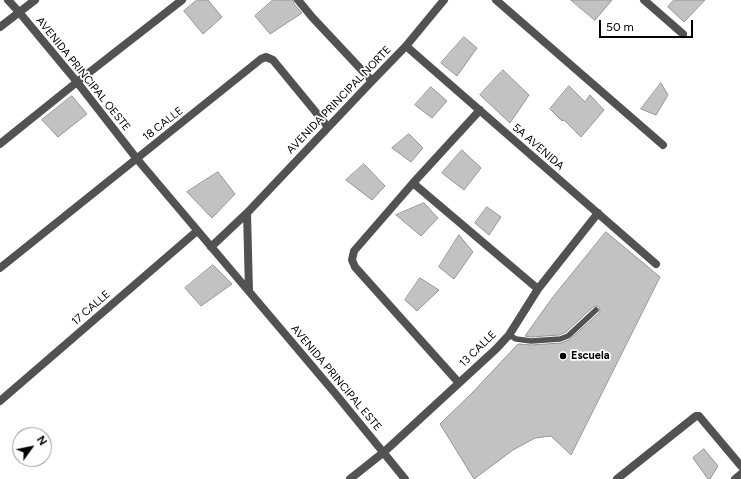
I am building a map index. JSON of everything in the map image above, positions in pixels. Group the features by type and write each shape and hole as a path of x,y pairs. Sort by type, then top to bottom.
{"street":[{"name":"AVENIDA PRINCIPAL OESTE","path":"8,0 77,82 137,159 249,291"},
{"path":"0,27 35,0"},
{"path":"0,144 182,0"},
{"path":"298,0 312,17 372,80"},
{"name":"AVENIDA PRINCIPAL NORTE","path":"211,246 247,213 406,46 444,0"},
{"path":"496,0 663,145"},
{"path":"644,0 683,34"},
{"name":"5A AVENIDA","path":"406,46 656,264"},
{"name":"18 CALLE","path":"0,268 261,59 266,57 274,60 328,128"},
{"path":"459,383 356,267 352,260 354,252 413,183 480,110"},
{"path":"413,183 538,289"},
{"path":"247,213 249,291"},
{"name":"13 CALLE","path":"350,479 384,452 509,335 538,289 598,213"},
{"name":"17 CALLE","path":"0,401 197,231"},
{"name":"AVENIDA PRINCIPAL ESTE","path":"249,291 405,479"},
{"path":"617,479 696,416 698,416 741,466"},
{"path":"735,479 741,474"}],"lane":[{"path":"509,335 516,339 530,341 560,339 568,336 596,310"}],"building":[{"path":"197,0 208,0 222,17 203,34 184,11"},
{"path":"273,0 293,0 294,4 302,13 270,34 255,16"},
{"path":"571,0 612,0 595,20"},
{"path":"674,0 705,0 684,22 668,7"},
{"path":"464,37 477,48 457,76 441,63"},
{"path":"503,70 529,95 510,123 480,95"},
{"path":"661,83 668,95 656,115 641,109"},
{"path":"569,86 585,102 590,95 604,110 581,137 564,120 562,121 550,109"},
{"path":"431,87 447,101 432,118 415,105"},
{"path":"72,96 87,114 58,137 42,120"},
{"path":"409,134 423,148 411,162 392,148"},
{"path":"462,150 481,168 464,190 442,173"},
{"path":"364,164 385,186 372,200 346,180"},
{"path":"218,172 235,194 212,218 187,192"},
{"path":"424,203 438,218 421,236 396,215"},
{"path":"487,207 501,217 489,235 475,223"},
{"name":"Escuela","path":"606,232 660,277 571,455 551,436 535,438 513,450 474,479 440,424 472,393 518,344 531,345 561,343 569,340 599,313 599,307 593,307 566,332 559,335 525,336 553,297"},
{"path":"459,235 473,252 454,279 439,267"},
{"path":"213,265 232,284 201,306 185,288"},
{"path":"420,278 439,290 417,311 405,300"},
{"path":"704,449 718,466 710,479 708,479 693,458"}],"place":[{"name":"Escuela","path":"563,356"}]}
